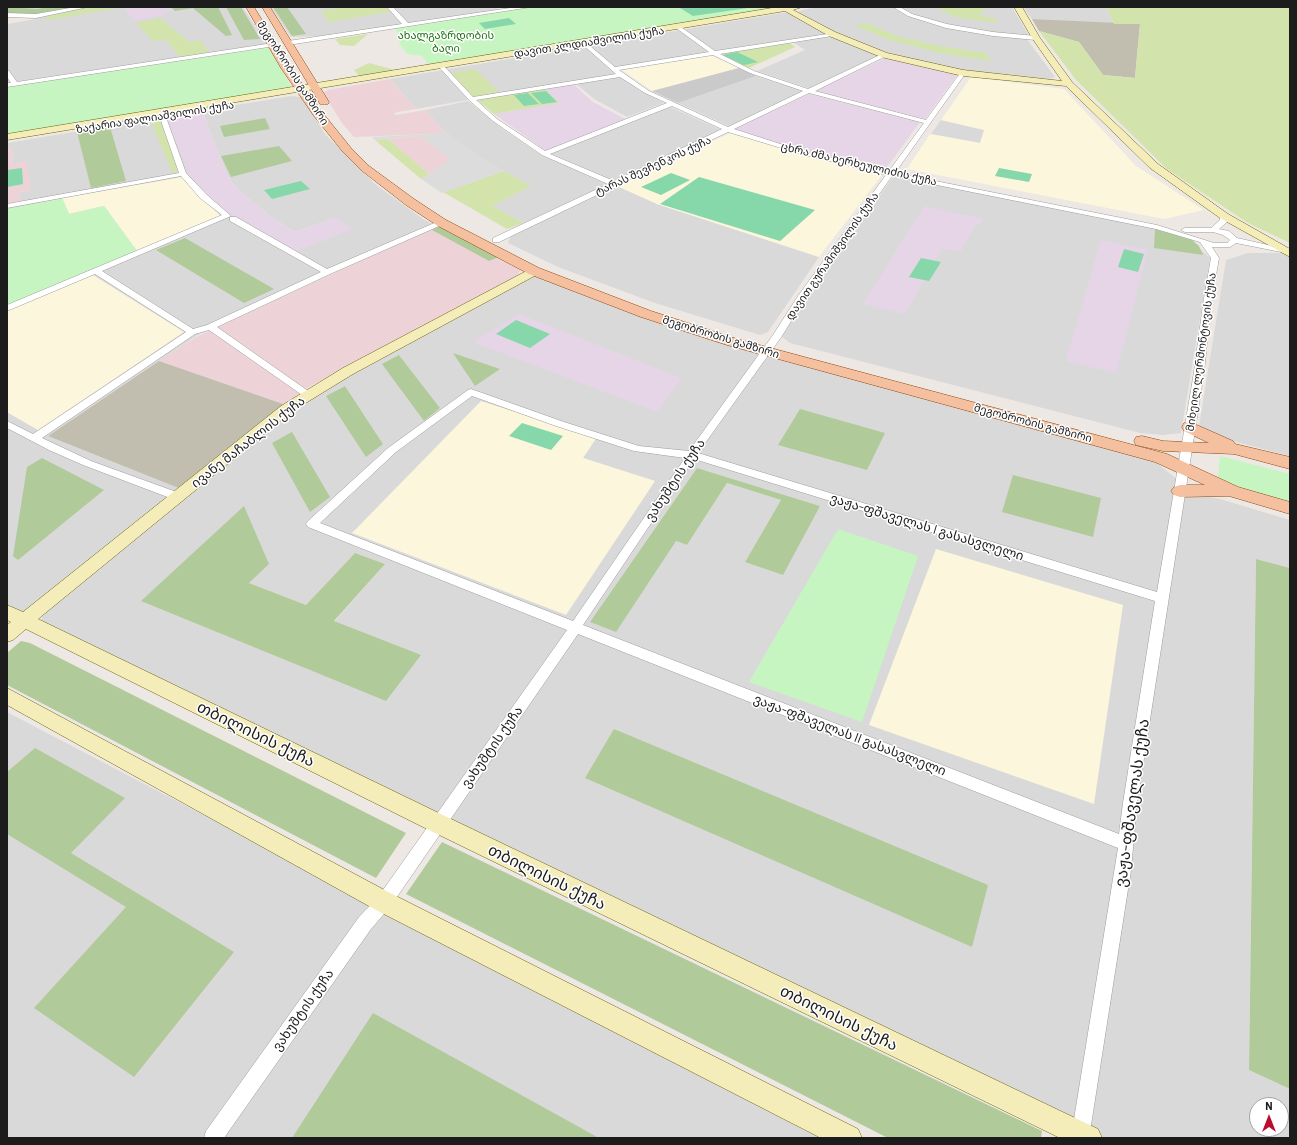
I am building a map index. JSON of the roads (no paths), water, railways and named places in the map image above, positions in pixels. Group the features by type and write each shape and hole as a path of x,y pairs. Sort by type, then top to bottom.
{"main road":[{"name":"მეგობრობის გამზირი","path":"250,7 302,90 332,133 365,168 442,223 534,271 646,314 769,347 1161,458 1232,492 1290,508"},
{"name":"მეგობრობის გამზირი","path":"266,7 343,131 361,150 430,203 496,240 548,265 601,287 769,347 1163,446 1234,448 1290,463"},
{"name":"დავით კლდიაშვილის ქუჩა","path":"302,90 784,8 798,7"},
{"path":"784,8 832,34 884,56 963,73 1069,84"},
{"path":"1020,10 1036,38 1069,84 1154,166 1224,216 1288,253"},
{"name":"ზაქარია ფალიაშვილის ქუჩა","path":"11,138 154,117 302,90"},
{"name":"ზაქარია ფალიაშვილის ქუჩა","path":"11,138 302,90"},
{"name":"ივანე მაჩაბლის ქუჩა","path":"7,635 286,409 348,371 534,271"},
{"path":"1190,427 1234,448"},
{"path":"1180,491 1232,492"},
{"name":"თბილისის ქუჩა","path":"7,612 1083,1137"},
{"path":"7,696 384,902 849,1138"}],"street":[{"path":"7,15 36,16 85,7"},
{"path":"390,7 406,25"},
{"path":"288,43 528,7"},
{"path":"896,7 910,15 946,26 994,34 1036,38"},
{"path":"678,27 714,53 752,72 809,91 928,122"},
{"path":"615,69 832,34"},
{"name":"ცხრა ძმა ხერხეულიძის ქუჩა","path":"584,43 621,75 647,92 729,130 803,153 891,174 1157,227 1222,246 1232,243"},
{"path":"7,85 274,45"},
{"name":"ტარას შევჩენკოს ქუჩა","path":"496,240 884,56"},
{"path":"441,66 471,99 495,120 544,154 614,184"},
{"path":"7,72 15,84"},
{"name":"დავით გურამიშვილის ქუჩა","path":"769,347 801,298 963,73"},
{"path":"471,99 621,75"},
{"path":"544,154 671,104"},
{"path":"7,308 227,216 203,196 183,174 164,120 154,117"},
{"path":"7,206 183,174"},
{"path":"1213,230 1224,221 1224,216"},
{"path":"234,219 327,272"},
{"path":"34,438 192,332 210,327 327,272 442,223"},
{"name":"ცხრა ძმა ხერხეულიძის ქუჩა","path":"1157,227 1201,231 1213,230"},
{"path":"1213,230 1226,233 1232,243 1288,253"},
{"path":"1201,231 1198,234 1203,241"},
{"name":"მიხეილ ლერმონტოვის ქუჩა","path":"1203,241 1215,258"},
{"name":"მიხეილ ლერმონტოვის ქუჩა","path":"1184,468 1215,258 1221,251 1232,243"},
{"path":"96,271 192,332"},
{"path":"210,327 308,395"},
{"name":"ვახუშტის ქუჩა","path":"213,1138 365,923 384,902 439,824 575,628 692,455 758,360 769,347"},
{"name":"ვაჟა-ფშაველას I გასასვლელი","path":"575,628 312,524 392,450 471,392 560,424 638,449 692,455 1162,598"},
{"path":"7,424 87,463 178,497"},
{"name":"ვაჟა-ფშაველას ქუჩა","path":"1083,1137 1122,878 1130,803 1184,468"},
{"name":"ვაჟა-ფშაველას II გასასვლელი","path":"575,628 1126,844"}],"park label":[{"name":"ახალგაზრდობის ბაღი","path":"446,41"}]}
